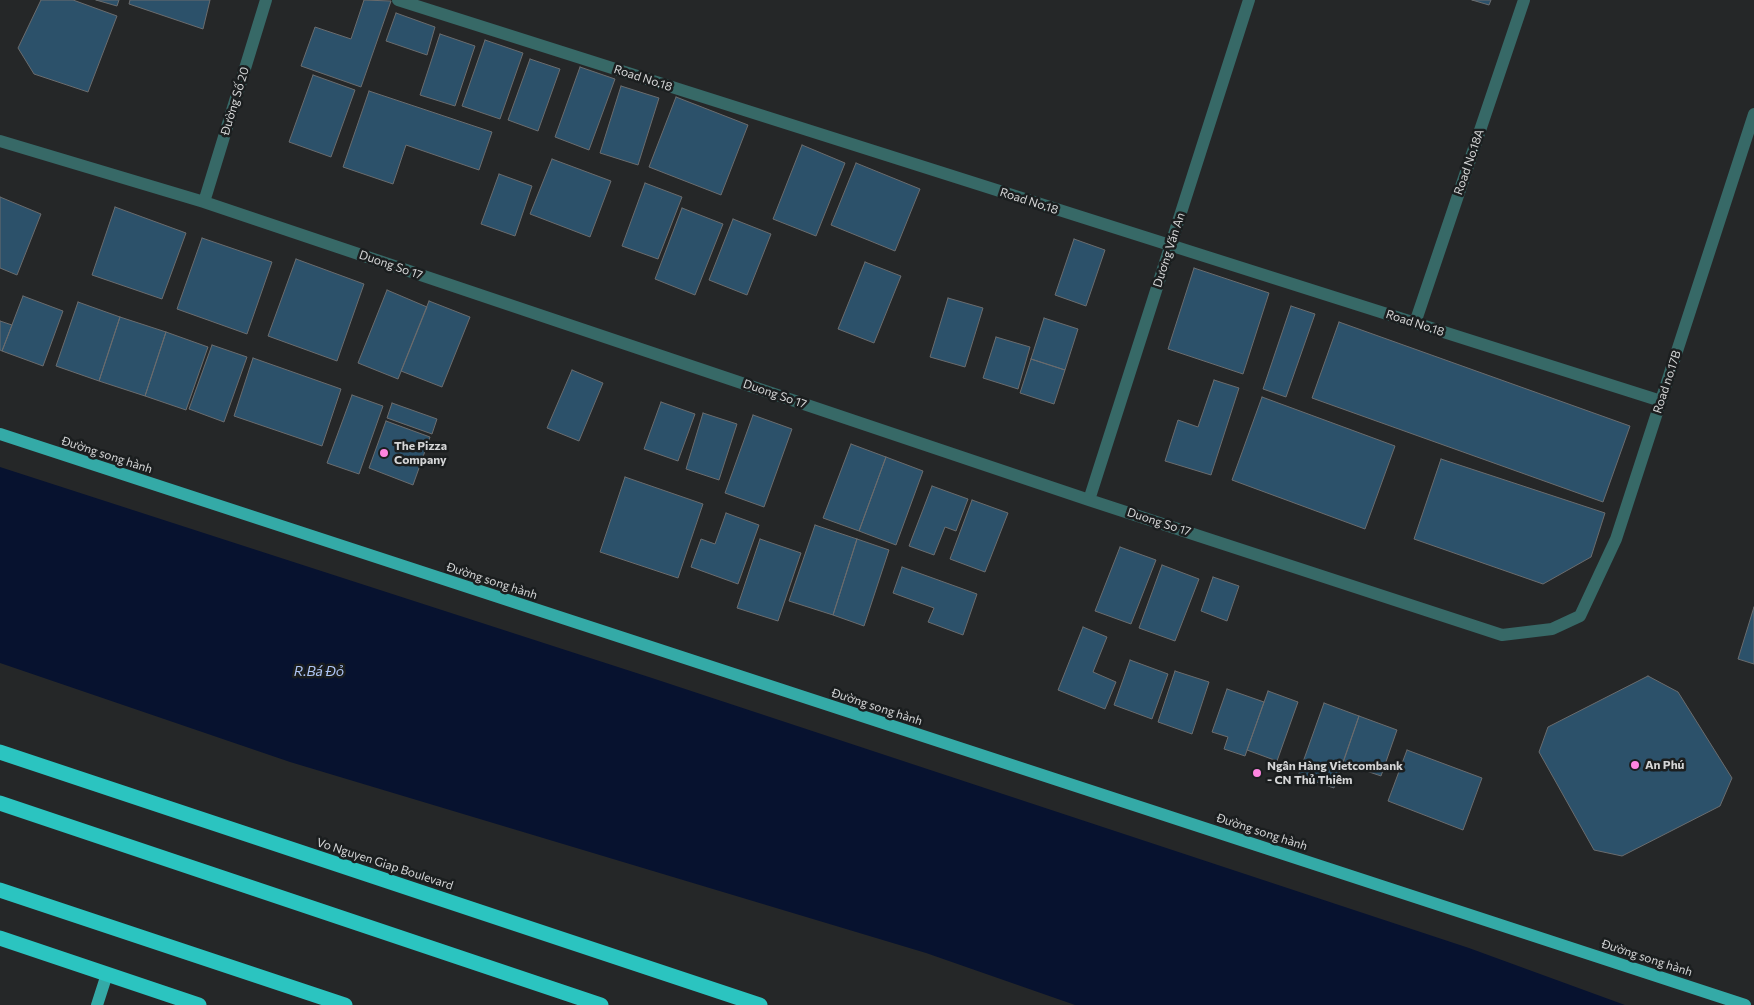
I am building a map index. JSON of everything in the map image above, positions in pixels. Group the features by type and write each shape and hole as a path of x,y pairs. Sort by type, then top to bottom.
{"highway":[{"name":"Vo Nguyen Giap Boulevard","path":"0,752 760,1005"},
{"path":"0,803 601,1005"},
{"path":"0,890 345,1005"},
{"path":"0,938 199,1005"}],"main road":[{"name":"Đường song hành","path":"0,434 1745,1005"},
{"path":"97,1005 107,974"}],"street":[{"name":"Đường Số 20","path":"204,202 266,0"},
{"name":"Road No.18","path":"398,0 1661,402"},
{"name":"Dương Văn An","path":"1089,500 1249,0"},
{"name":"Road No.18A","path":"1415,323 1524,0"},
{"name":"Road no.17B","path":"1661,402 1754,114"},
{"name":"Duong So 17","path":"0,141 204,202 1089,500 1502,635 1552,629 1580,616 1616,539 1661,402"}],"water":[{"name":"R.Bá Đỏ","path":"0,467 652,678 1469,948 1625,1005 1075,1005 926,953 290,762 0,663"}],"building":[{"path":"41,0 73,0 117,16 88,92 34,74 18,48"},
{"path":"96,0 119,0 117,6"},
{"path":"130,0 210,0 203,29 129,4"},
{"path":"364,0 391,1 361,87 301,66 315,27 351,39"},
{"path":"1472,0 1491,0 1489,5"},
{"path":"396,13 435,27 427,55 386,41"},
{"path":"440,34 475,46 455,106 420,95"},
{"path":"485,40 523,53 500,119 462,106"},
{"path":"530,59 560,69 538,131 508,120"},
{"path":"580,67 615,79 589,150 555,137"},
{"path":"313,75 355,90 331,157 289,142"},
{"path":"621,86 659,98 638,165 600,153"},
{"path":"369,91 492,132 479,170 406,145 393,184 343,167"},
{"path":"676,97 748,125 721,195 649,167"},
{"path":"802,145 845,163 816,236 773,219"},
{"path":"552,159 611,181 590,237 530,214"},
{"path":"856,163 920,189 895,251 831,225"},
{"path":"499,174 532,186 515,236 481,224"},
{"path":"645,183 682,197 658,259 622,246"},
{"path":"0,197 41,214 17,275 0,268"},
{"path":"115,207 186,233 162,299 92,275"},
{"path":"682,208 723,224 695,295 655,279"},
{"path":"733,219 771,234 747,295 709,280"},
{"path":"202,238 272,262 247,334 177,309"},
{"path":"1074,239 1105,250 1086,306 1055,295"},
{"path":"296,259 364,284 337,361 268,336"},
{"path":"865,262 901,276 874,343 838,329"},
{"path":"1194,268 1269,293 1243,374 1168,349"},
{"path":"387,290 427,307 398,379 358,363"},
{"path":"23,296 63,311 43,366 2,351"},
{"path":"948,298 983,308 965,367 930,357"},
{"path":"429,301 470,317 442,387 401,371"},
{"path":"78,302 120,317 99,381 56,366"},
{"path":"1291,306 1315,314 1286,397 1263,389"},
{"path":"120,317 166,332 145,396 99,381"},
{"path":"1044,318 1078,329 1065,370 1031,359"},
{"path":"0,321 12,325 2,351 0,350"},
{"path":"1339,322 1630,426 1603,502 1312,398"},
{"path":"166,332 208,347 186,410 145,396"},
{"path":"996,337 1030,347 1018,389 983,378"},
{"path":"212,345 247,357 224,422 189,409"},
{"path":"253,358 341,389 322,446 234,416"},
{"path":"1031,359 1065,370 1054,404 1020,393"},
{"path":"572,370 603,383 579,441 547,428"},
{"path":"1214,380 1239,388 1211,475 1165,461 1178,420 1198,427"},
{"path":"352,395 383,406 359,474 327,463"},
{"path":"1262,397 1395,446 1365,529 1232,480"},
{"path":"661,402 695,414 678,461 644,449"},
{"path":"392,403 437,419 432,434 387,418"},
{"path":"703,413 737,424 719,480 686,469"},
{"path":"753,415 792,429 764,507 725,493"},
{"path":"386,421 430,437 413,485 369,468"},
{"path":"851,444 886,457 859,531 823,518"},
{"path":"886,457 923,471 896,545 859,531"},
{"path":"1441,459 1605,513 1591,557 1543,584 1414,539"},
{"path":"625,477 703,504 678,578 600,552"},
{"path":"932,486 968,499 956,531 945,527 934,555 909,546"},
{"path":"972,500 1008,513 985,572 950,559"},
{"path":"726,513 759,525 738,584 691,567 701,539 715,544"},
{"path":"815,525 857,539 833,615 789,601"},
{"path":"760,539 801,553 778,621 737,608"},
{"path":"857,539 889,550 864,626 833,615"},
{"path":"1120,547 1156,560 1131,624 1095,611"},
{"path":"1162,565 1199,579 1175,641 1139,628"},
{"path":"902,567 977,594 963,635 928,622 934,608 893,593"},
{"path":"1213,577 1239,586 1227,621 1201,611"},
{"path":"1754,607 1754,664 1738,659"},
{"path":"1083,627 1107,637 1093,672 1116,682 1105,709 1058,690"},
{"path":"1130,660 1168,674 1152,719 1114,705"},
{"path":"1175,671 1209,682 1192,734 1158,722"},
{"name":"An Phú","path":"1648,676 1678,692 1732,778 1720,806 1622,856 1594,850 1539,752 1548,727"},
{"path":"1227,689 1264,702 1245,756 1224,749 1228,737 1212,732"},
{"path":"1268,691 1298,702 1277,761 1247,750"},
{"path":"1324,703 1359,716 1334,788 1298,776"},
{"path":"1359,716 1397,730 1381,776 1343,763"},
{"path":"1407,750 1482,778 1463,830 1388,801"}],"place":[{"name":"The Pizza Company","path":"384,453"},
{"name":"An Phú","path":"1635,765"},
{"name":"Ngân Hàng Vietcombank - CN Thủ Thiêm","path":"1257,773"}]}
